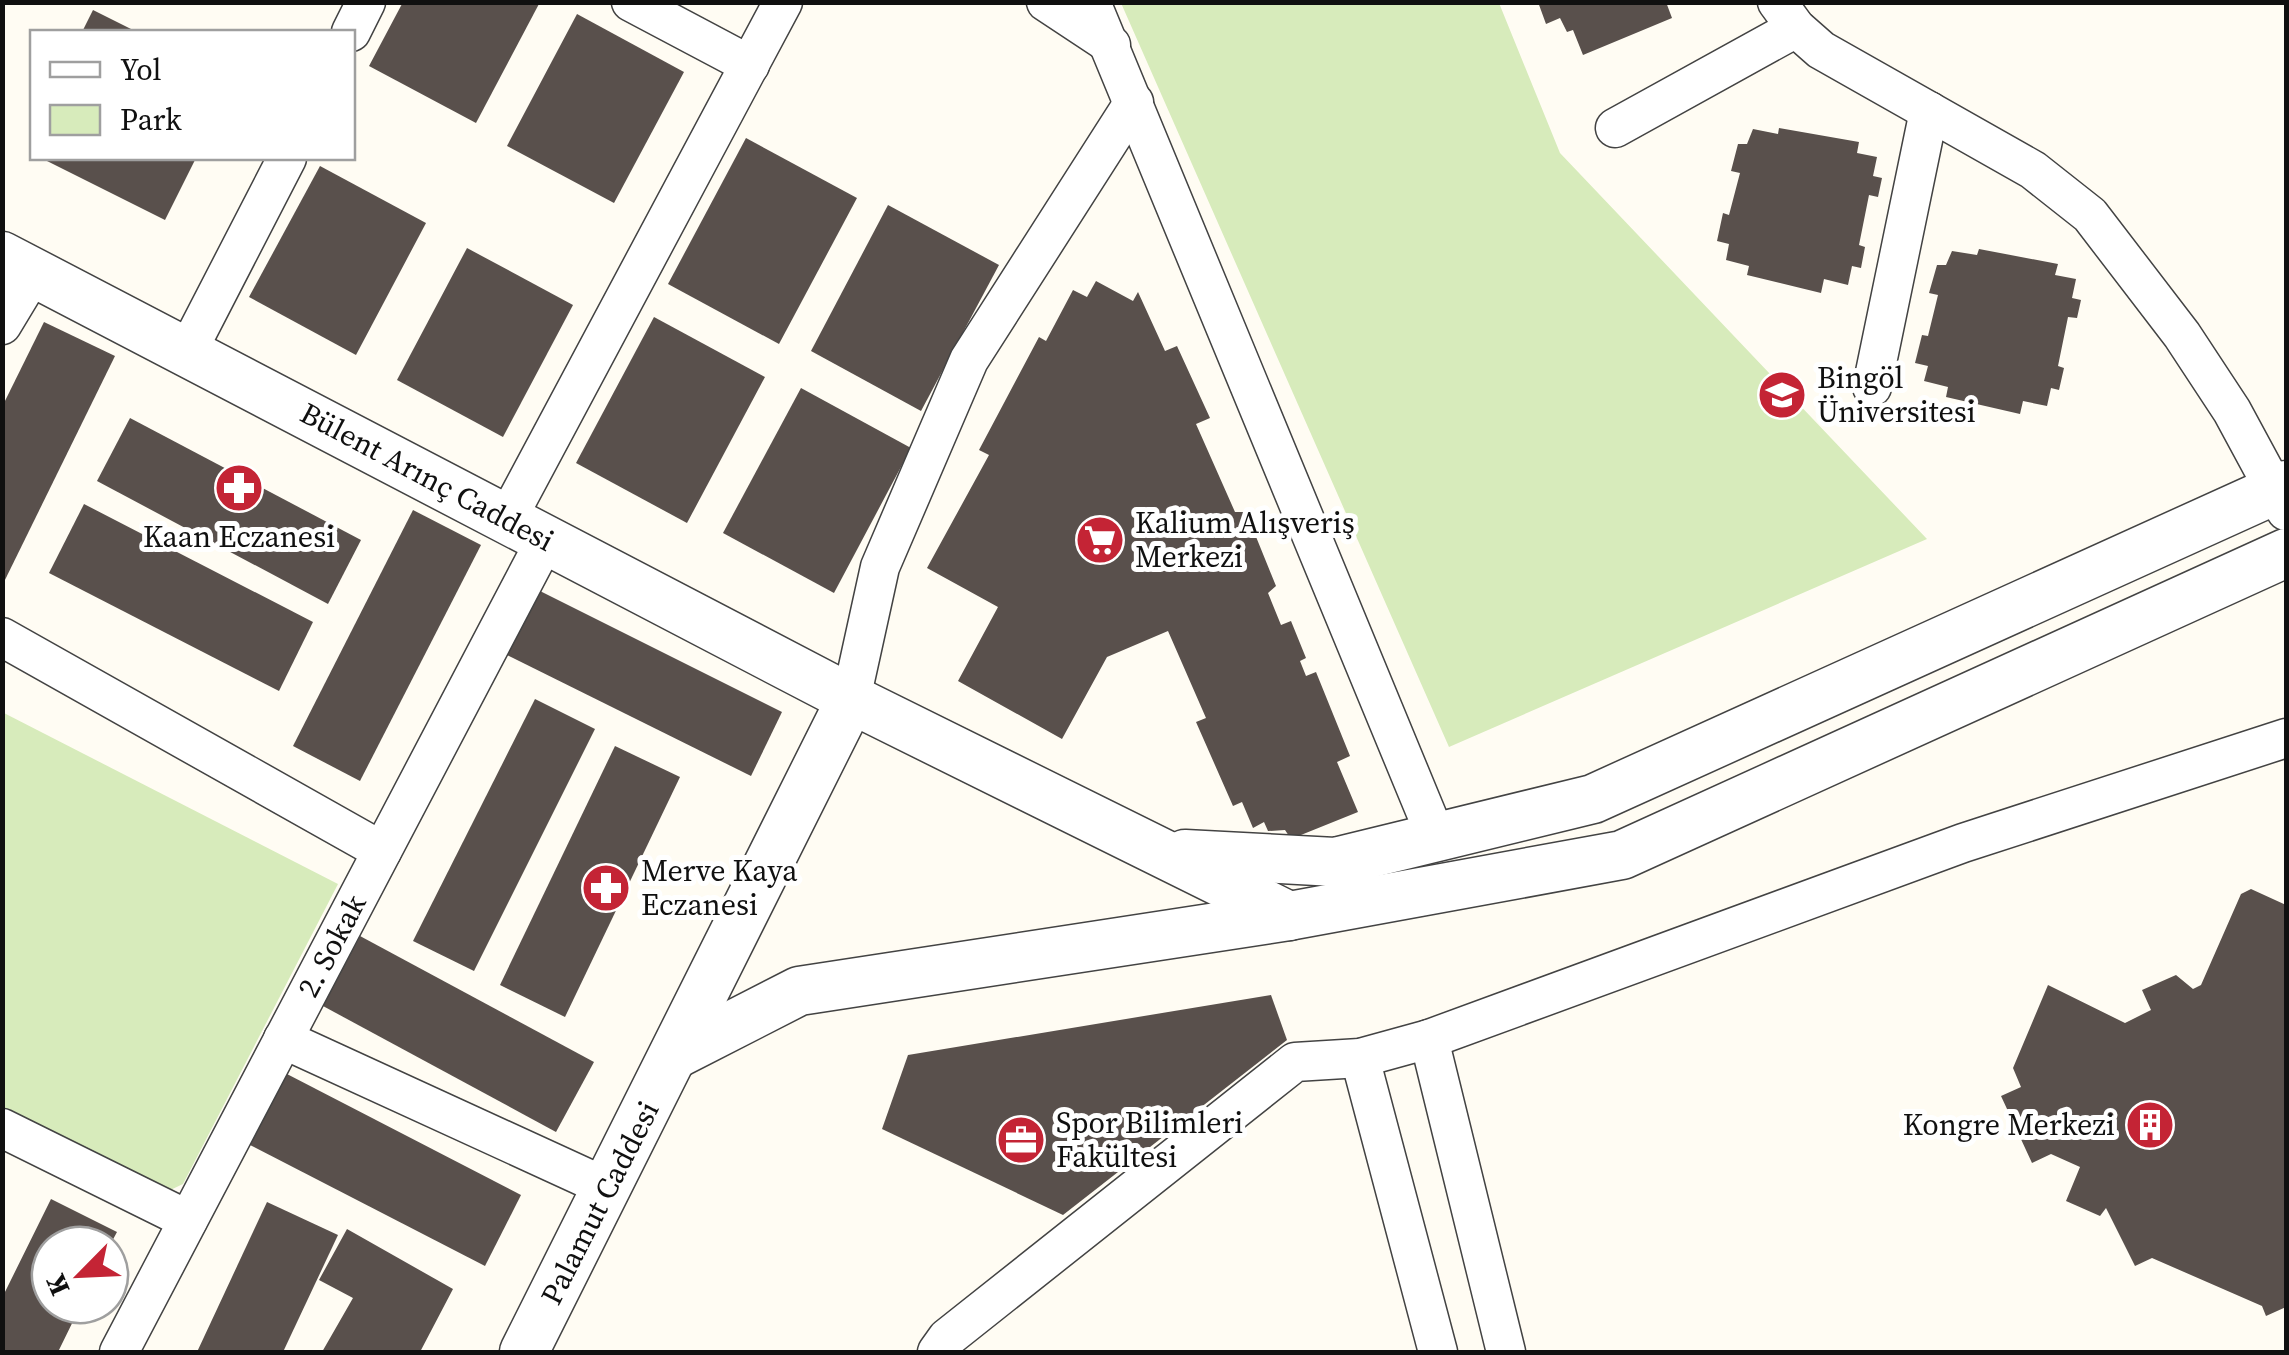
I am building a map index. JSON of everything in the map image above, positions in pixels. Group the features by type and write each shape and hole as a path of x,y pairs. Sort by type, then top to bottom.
{"street":[{"path":"352,30 366,2"},
{"path":"631,2 750,65"},
{"name":"2. Sokak","path":"119,1352 382,851 526,529 783,2"},
{"path":"1046,2 1111,45"},
{"path":"1091,2 1436,837"},
{"path":"1166,854 1335,862 1593,799 2284,495 2182,335 2090,215 2033,170 1821,50 1787,16 1615,128"},
{"path":"851,699 880,568 970,360 1134,102"},
{"path":"1872,387 1929,111"},
{"path":"187,352 285,160"},
{"path":"2,325 18,264"},
{"name":"Bülent Arınç Caddesi","path":"18,264 851,699 1288,916"},
{"path":"676,1054 799,991 1288,916 1622,855 2286,553"},
{"path":"2,637 382,851"},
{"name":"Palamut Caddesi","path":"524,1352 851,699"},
{"path":"937,1352 947,1338 1295,1062 1360,1058 1429,1040 1964,843 2286,738"},
{"path":"284,1039 608,1188"},
{"path":"1429,1040 1506,1352"},
{"path":"1360,1058 1438,1352"},
{"path":"2,1128 188,1220"}],"green space":[{"path":"1121,3 1499,3 1560,153 1927,539 1449,747"},
{"path":"2,712 338,884 183,1184 164,1193 3,1113"}],"building":[{"path":"403,2 540,2 476,123 369,66"},
{"path":"1538,2 1666,2 1672,18 1583,55 1573,30 1567,32 1560,18 1546,24"},
{"path":"93,10 133,30 83,30"},
{"path":"577,14 684,72 614,203 507,146"},
{"path":"1779,128 1859,142 1857,153 1877,157 1873,176 1882,178 1878,197 1869,195 1859,245 1865,247 1861,268 1852,266 1848,285 1824,279 1821,293 1747,275 1749,266 1726,260 1729,244 1717,241 1723,213 1729,215 1740,173 1731,171 1738,144 1747,144 1753,129 1778,134"},
{"path":"746,138 857,198 779,344 668,284"},
{"path":"45,160 195,160 165,220"},
{"path":"320,166 426,223 356,355 249,297"},
{"path":"888,205 999,265 921,411 811,351"},
{"path":"467,248 573,305 503,437 397,380"},
{"path":"1979,249 2058,264 2055,275 2076,279 2072,298 2081,300 2077,318 2068,317 2058,366 2064,368 2059,390 2051,388 2047,406 2023,401 2020,414 1946,397 1948,387 1924,381 1928,366 1915,363 1922,335 1928,336 1938,295 1929,293 1937,265 1946,265 1952,251 1977,255"},
{"name":"Kalium Alışveriş Merkezi","path":"1096,281 1133,301 1138,292 1165,351 1177,346 1210,418 1196,424 1235,512 1246,512 1276,586 1268,593 1281,625 1291,621 1306,658 1300,661 1306,676 1316,672 1350,756 1337,762 1358,812 1291,839 1285,830 1268,831 1264,822 1253,828 1242,802 1233,806 1196,722 1206,718 1168,631 1107,657 1062,739 958,681 998,607 927,568 989,455 979,450 1039,337 1046,341 1073,290 1087,297"},
{"path":"654,317 765,377 687,523 576,463"},
{"path":"44,322 115,356 2,586 2,407"},
{"path":"801,388 911,448 834,593 723,533"},
{"path":"130,418 361,540 328,604 97,481"},
{"path":"84,504 313,622 279,691 49,573"},
{"path":"413,510 481,545 360,781 293,746"},
{"path":"538,590 782,712 751,776 507,655"},
{"path":"535,699 595,729 474,971 413,941"},
{"path":"615,746 680,777 565,1017 500,985"},
{"name":"Kongre Merkezi","path":"2251,889 2286,905 2286,1307 2266,1316 2262,1306 2152,1258 2135,1266 2106,1208 2100,1216 2066,1201 2080,1167 2051,1154 2032,1163 2001,1096 2021,1087 2013,1068 2048,985 2125,1023 2151,1010 2142,990 2176,975 2193,989 2201,985 2241,894"},
{"path":"360,936 594,1062 556,1132 323,1006"},
{"path":"1271,995 1287,1040 1063,1215 882,1129 908,1055"},
{"path":"285,1073 521,1195 485,1266 248,1144"},
{"path":"51,1199 103,1225 38,1225"},
{"path":"267,1202 338,1235 283,1352 197,1352"},
{"path":"347,1229 453,1289 420,1352 322,1352 353,1298 319,1280"},
{"path":"30,1241 30,1325 71,1325 58,1352 2,1352 2,1298"}],"place":[{"name":"Bingöl Üniversitesi","path":"1782,395"},
{"name":"Kaan Eczanesi","path":"239,488"},
{"name":"Kalium Alışveriş Merkezi","path":"1100,540"},
{"name":"Merve Kaya Eczanesi","path":"606,888"},
{"name":"Kongre Merkezi","path":"2150,1125"},
{"name":"Spor Bilimleri Fakültesi","path":"1021,1140"}]}
